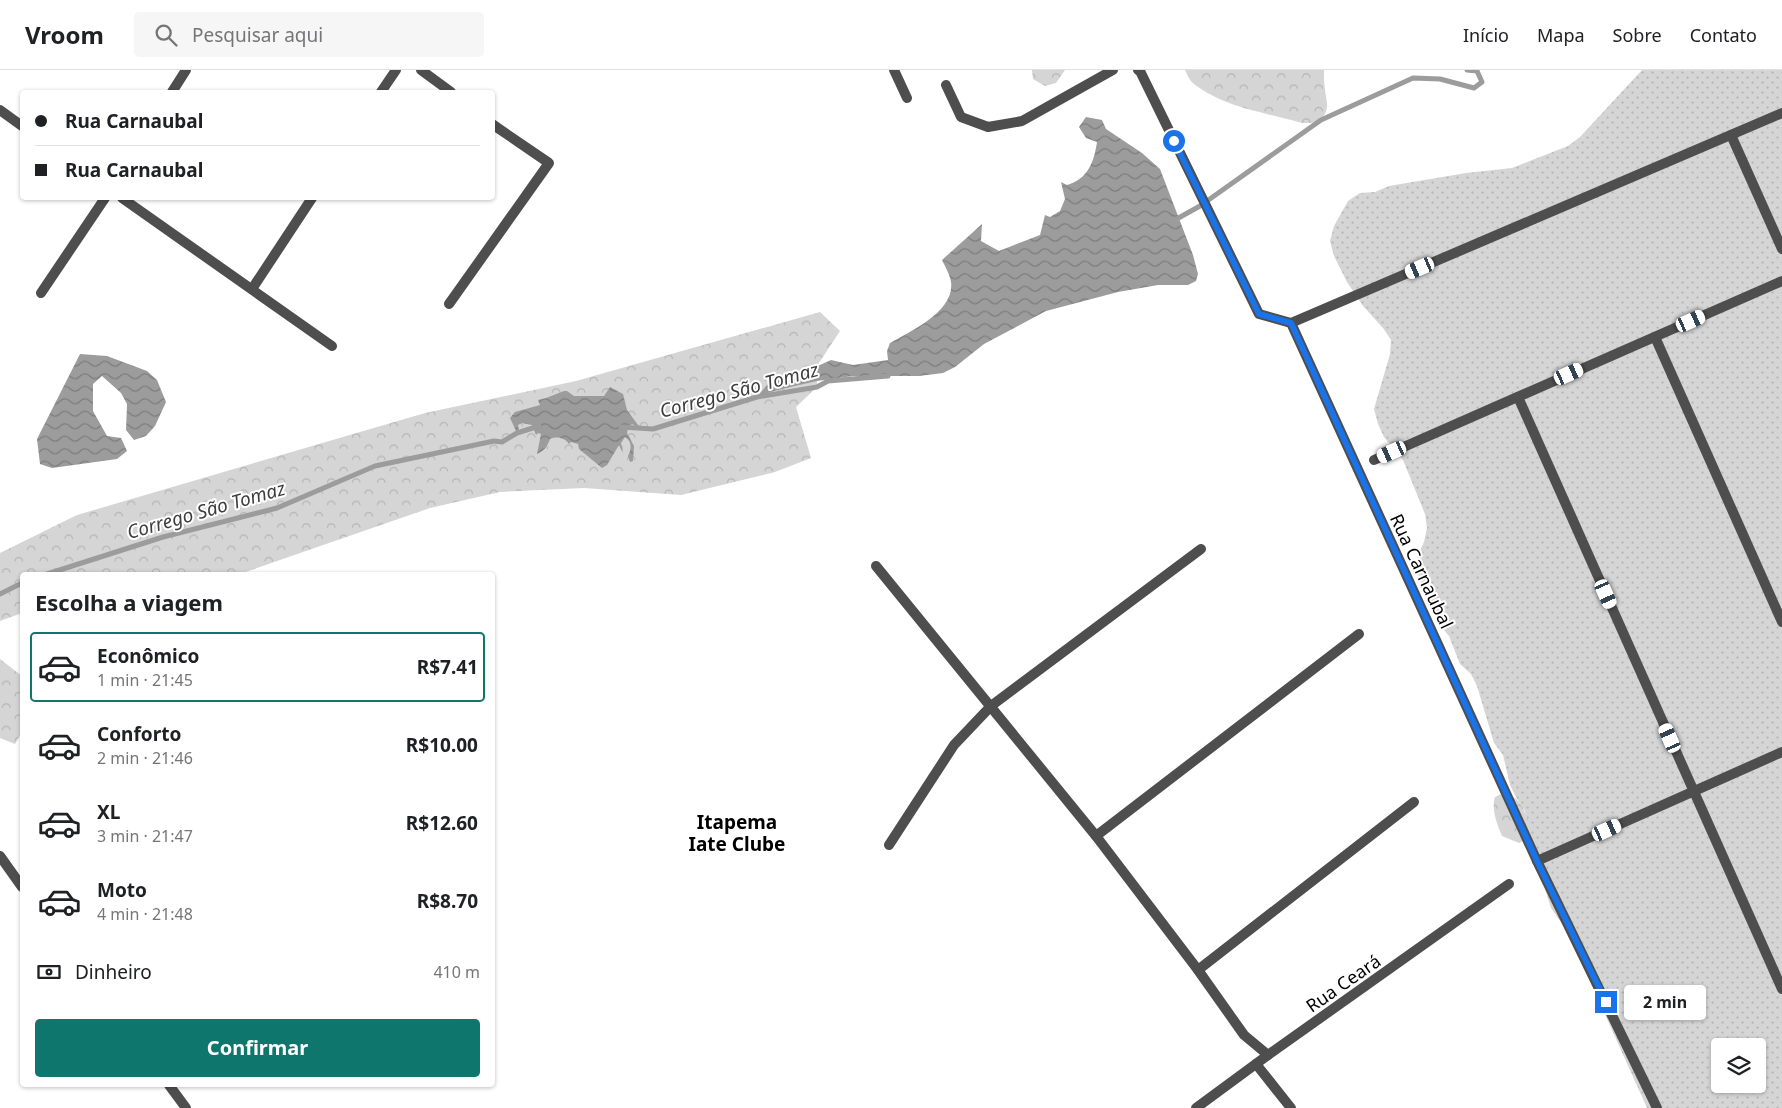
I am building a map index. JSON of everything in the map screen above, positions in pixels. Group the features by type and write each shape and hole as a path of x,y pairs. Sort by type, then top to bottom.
{"street":[{"path":"173,90 186,70"},
{"path":"382,90 396,70"},
{"path":"421,70 448,90"},
{"path":"894,70 907,98"},
{"path":"946,84 961,117 988,127 1022,120 1113,70"},
{"path":"1138,70 1259,314 1291,323 1782,113"},
{"path":"0,110 20,125"},
{"path":"449,304 548,163 495,126"},
{"path":"1731,135 1782,249"},
{"path":"41,293 104,200"},
{"path":"125,200 332,346"},
{"path":"252,289 311,200"},
{"path":"1374,460 1782,281"},
{"name":"Rua Carnaubal","path":"1291,323 1537,861 1658,1108"},
{"path":"1655,336 1782,622"},
{"path":"1518,397 1782,989"},
{"path":"889,845 954,745 991,706 1201,549"},
{"path":"876,566 1096,836 1198,970 1244,1035 1268,1054"},
{"path":"1096,836 1359,634"},
{"path":"1537,861 1782,752"},
{"path":"1198,970 1414,802"},
{"path":"0,856 20,884"},
{"name":"Rua Ceará","path":"1196,1108 1268,1054 1509,884"},
{"path":"1256,1064 1291,1108"},
{"path":"170,1087 186,1108"}],"green space":[{"path":"1032,70 1065,70 1056,83 1045,86 1033,79"},
{"path":"1185,70 1324,70 1327,109 1321,120 1312,123 1302,123 1245,108 1231,104 1205,91 1192,82"},
{"path":"1642,70 1782,70 1782,1108 1647,1108 1568,932 1551,908 1534,853 1525,811 1510,785 1503,755 1494,743 1477,686 1471,674 1460,664 1449,636 1439,624 1421,584 1417,570 1418,555 1424,542 1427,528 1425,514 1403,460 1384,437 1374,409 1390,354 1391,340 1363,306 1347,282 1334,256 1330,241 1334,226 1348,201 1360,193 1375,192 1389,186 1466,173 1512,168 1568,146 1580,137"},
{"path":"820,312 840,331 817,366 817,387 796,407 811,458 775,472 681,495 584,488 500,492 430,508 246,572 20,572 20,614 0,621 0,553 77,515 425,413 576,381"},
{"path":"0,659 20,674 20,735 15,744 0,738"},
{"path":"1505,792 1520,803 1527,819 1530,831 1525,840 1519,843 1502,836 1498,827 1494,806 1495,797"}],"water":[{"path":"1086,117 1102,120 1106,129 1142,153 1160,169 1193,255 1198,274 1196,281 1188,285 1158,285 1118,292 1046,311 984,344 955,367 943,373 919,376 853,376 817,381 777,390 757,397 772,379 800,374 831,360 853,365 888,360 887,351 890,343 930,319 946,302 951,282 942,260 982,224 981,241 999,251 1040,235 1045,215 1050,217 1060,211 1065,199 1061,182 1067,185 1080,179 1092,163 1097,142 1086,138 1079,127"},
{"path":"80,354 107,356 147,371 157,380 166,402 155,426 146,436 134,440 126,430 127,404 121,393 102,376 93,384 93,411 107,436 121,438 127,451 117,459 52,468 40,464 37,439"},
{"path":"610,387 623,394 627,410 641,429 632,424 628,428 627,433 634,446 633,461 630,462 628,456 630,444 625,437 621,443 623,453 619,445 607,465 602,468 579,449 578,444 571,442 569,444 561,438 550,439 542,452 537,454 541,434 538,433 536,435 532,425 522,423 518,425 519,431 517,433 510,418 515,412 540,405 538,400 564,391 574,396 604,396"}],"waterway":[{"name":"Corrego São Tomaz","path":"1173,221 1200,206 1321,120 1413,78 1440,79 1474,88 1482,82 1477,71 1467,70"},
{"name":"Corrego São Tomaz","path":"621,427 653,429 757,397 817,387 828,381 888,376"},
{"name":"Corrego São Tomaz","path":"53,572 163,537 277,508 375,466 494,441 502,442 517,433 539,426"},
{"name":"Corrego São Tomaz","path":"0,594 20,584"}],"district":[{"name":"Itapema Iate Clube","path":"737,833"}],"route":[{"path":"1174,141 1259,314 1291,323 1537,861 1606,1002"}]}
